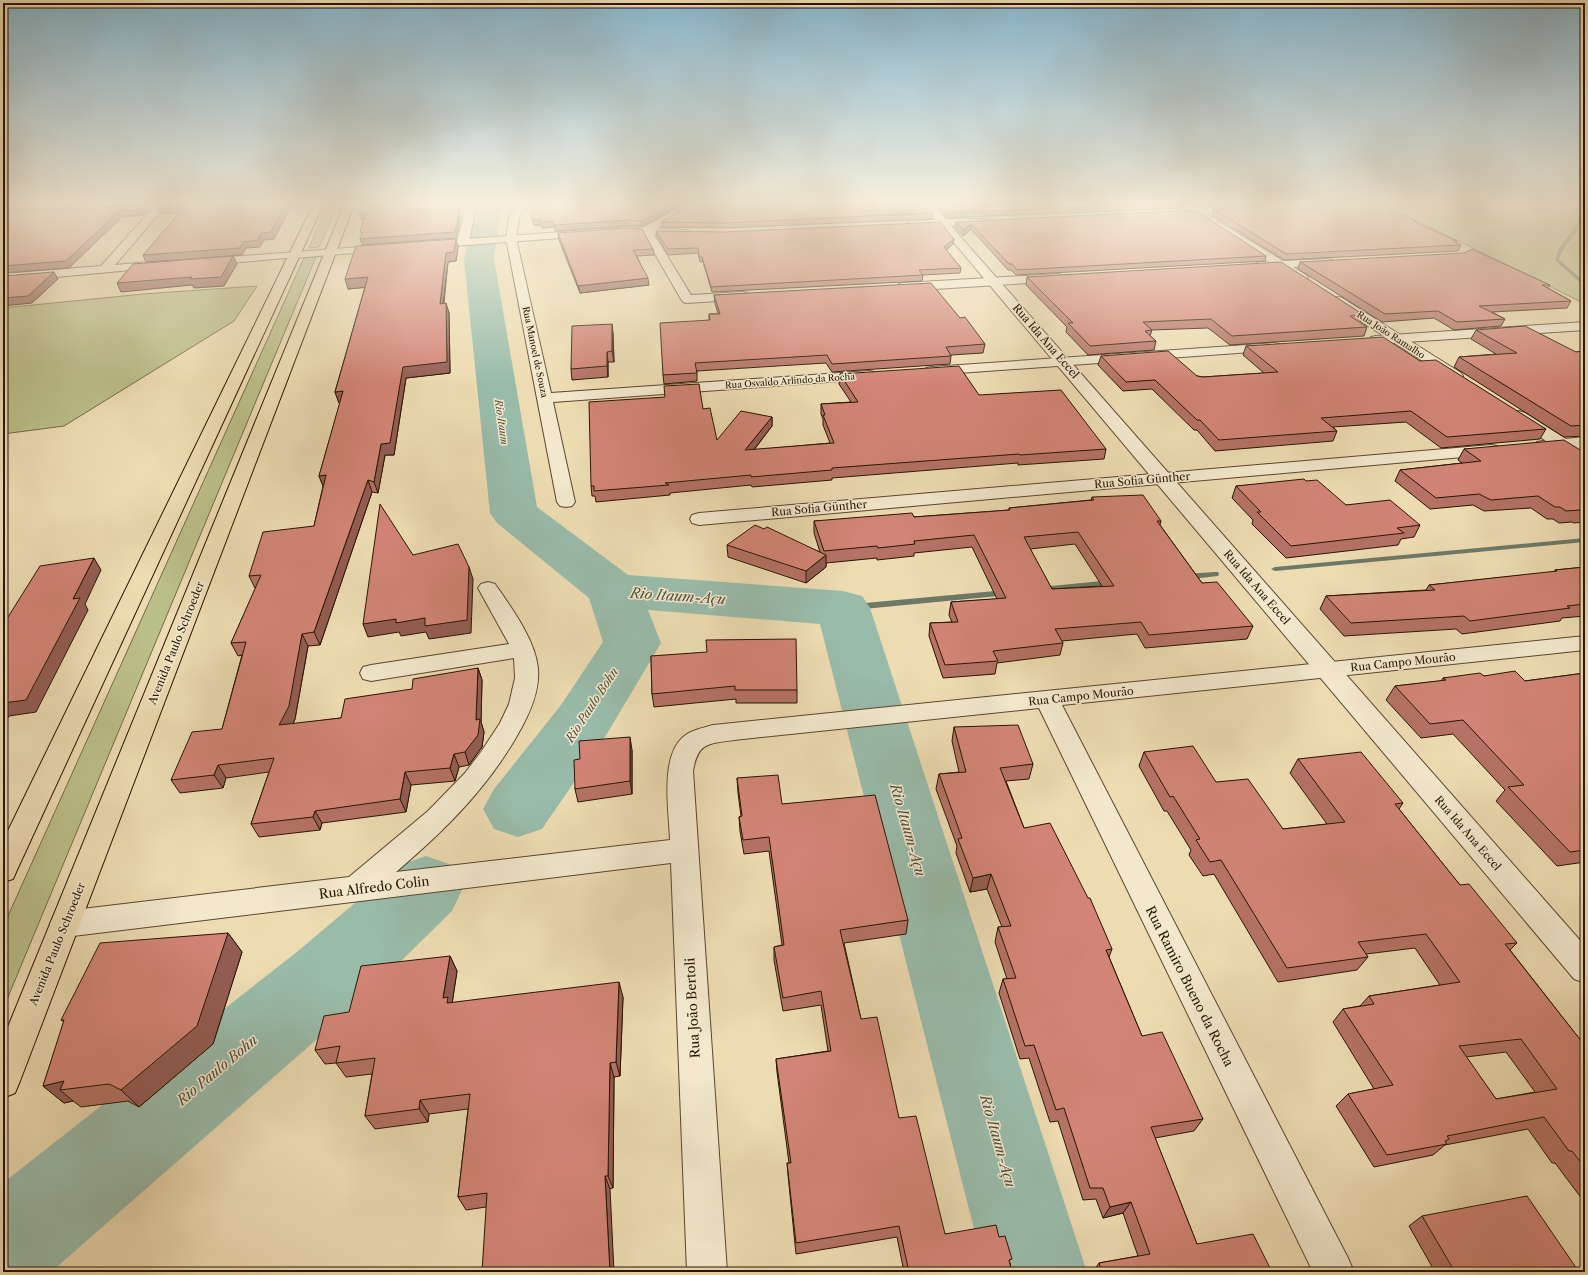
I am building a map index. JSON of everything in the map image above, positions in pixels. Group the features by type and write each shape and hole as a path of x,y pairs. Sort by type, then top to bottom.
{"main road":[{"path":"3,870 290,264"},
{"name":"Avenida Paulo Schroeder","path":"3,1081 326,264"}],"street":[{"path":"104,270 109,264"},
{"path":"3,278 167,264"},
{"name":"Rua Manoel de Souza","path":"517,264 566,502"},
{"path":"666,264 687,299 758,295"},
{"name":"Rua Ida Ana Eccel","path":"979,264 1585,969"},
{"path":"1250,267 1291,264"},
{"path":"1282,265 1314,286"},
{"path":"892,287 1066,277"},
{"name":"Rua João Ramalho","path":"1326,294 1470,385"},
{"path":"1365,341 1585,326"},
{"path":"920,372 1286,346"},
{"name":"Rua Osvaldo Arlindo da Rocha","path":"545,398 880,375"},
{"path":"1509,410 1585,459"},
{"name":"Rua Sofia Günther","path":"699,519 1585,442"},
{"path":"356,889 432,825 468,788 496,750 516,717 524,694 527,669 523,649 488,588"},
{"name":"Rua Campo Mourão","path":"688,745 705,736 835,720 1047,700 1585,643"},
{"path":"371,673 523,649"},
{"name":"Rua Ramiro Bueno da Rocha","path":"1047,700 1334,1272"},
{"name":"Rua João Bertoli","path":"688,745 682,758 680,771 683,850 707,1272"},
{"name":"Rua Alfredo Colin","path":"65,924 683,850"}],"green space":[{"path":"301,264 313,264 3,1009 3,927"},
{"path":"1506,264 1585,264 1585,304"},
{"path":"257,286 234,321 64,426 3,434 3,308 143,294"}],"building":[{"path":"3,264 22,264 3,266"},
{"path":"133,264 228,264 221,277 190,279 192,277 117,283"},
{"path":"350,264 445,264 440,304 446,303 447,362 403,367 390,443 381,444 374,482 368,480 314,632 302,634 289,706 279,725 341,718 345,699 412,689 413,679 478,668 476,720 480,719 478,735 465,752 454,754 450,768 405,772 400,799 315,811 313,817 251,824 274,758 218,765 214,775 171,780 192,732 222,729 246,642 231,643 261,575 249,576 263,532 314,526 326,475 319,476 343,391 335,392 368,277 345,279"},
{"path":"570,264 641,264 648,278 578,286"},
{"path":"704,264 958,264 961,268 919,270 923,275 711,287"},
{"path":"1012,264 1115,264 1017,270"},
{"path":"1239,264 1285,264 1364,315 1350,316 1367,327 1232,336 1211,319 1143,322 1152,330 1145,331 1156,341 1090,346 1068,323 1073,323 1027,277"},
{"path":"1304,264 1506,264 1550,285 1542,285 1571,301 1479,306 1505,319 1457,322 1438,311 1385,314"},
{"path":"54,272 28,296 3,298 3,276"},
{"path":"931,283 960,318 965,317 985,344 946,347 951,356 832,364 827,355 695,363 697,373 663,375 660,323 710,320 709,314 720,314 714,295"},
{"path":"612,324 612,351 607,352 607,366 571,369 572,326"},
{"path":"1525,326 1576,352 1585,351 1585,425 1571,426 1459,357 1517,353 1476,330"},
{"path":"1383,337 1420,361 1436,360 1546,429 1447,437 1411,411 1321,418 1337,431 1219,440 1200,420 1197,420 1155,380 1126,382 1101,356 1168,351 1197,376 1203,377 1278,372 1246,346"},
{"path":"959,366 979,395 1061,390 1106,449 832,468 832,470 751,477 751,475 665,483 669,485 594,491 594,486 591,486 589,402 665,397 664,386 699,384 703,409 710,408 717,440 741,411 772,417 745,450 834,443 823,415 825,415 821,404 858,402 840,374"},
{"path":"1564,440 1585,453 1585,511 1582,512 1580,510 1566,511 1560,507 1555,507 1538,496 1491,500 1479,494 1436,498 1400,470 1481,461 1464,449"},
{"path":"1304,479 1306,481 1317,480 1346,505 1390,500 1420,525 1397,528 1404,533 1291,546 1257,512 1261,512 1236,486"},
{"path":"1143,495 1161,521 1157,521 1202,583 1217,582 1253,626 1149,635 1141,622 1055,629 1063,643 993,651 998,661 945,665 930,623 958,622 951,602 1006,598 974,535 914,541 915,544 878,548 877,546 824,551 814,521 912,513 914,517 1010,510 1009,508 1094,500 1092,497","holes":["1078,532 1114,586 1052,589 1024,537"]},
{"path":"380,504 413,555 458,544 469,567 467,620 425,626 425,618 396,623 396,619 363,624"},
{"path":"755,525 764,529 767,527 826,555 806,571 727,545"},
{"path":"94,558 73,599 80,598 26,700 3,703 3,625 40,566"},
{"path":"1585,567 1585,604 1567,606 1570,608 1470,621 1464,616 1351,623 1326,596 1435,590 1429,585"},
{"path":"796,639 797,690 735,690 735,686 652,694 651,656 707,652 706,640"},
{"path":"1515,671 1525,681 1585,673 1585,850 1570,852 1508,787 1524,785 1463,720 1430,724 1395,686 1446,680 1443,678 1480,673 1484,676"},
{"path":"1018,725 1033,764 1000,768 1024,828 1050,823 1088,898 1090,898 1112,949 1106,950 1142,1036 1162,1032 1203,1119 1151,1127 1197,1244 1253,1234 1272,1272 1102,1272 1099,1263 1150,1254 1131,1202 1110,1207 1103,1188 1090,1188 1064,1108 1056,1110 1034,1045 1025,1046 1003,979 1016,978 998,927 1011,926 991,874 973,878 958,839 962,838 939,774 966,772 954,727"},
{"path":"630,737 630,781 575,789 574,760 580,759 579,741"},
{"path":"1193,746 1216,782 1248,779 1283,829 1345,822 1298,759 1361,752 1403,803 1395,804 1460,885 1469,884 1517,943 1505,944 1582,1042 1585,1041 1585,1168 1572,1151 1569,1151 1544,1117 1447,1136 1449,1139 1445,1141 1447,1144 1387,1155 1348,1094 1393,1085 1343,1009 1374,1004 1369,996 1460,982 1426,934 1358,942 1368,957 1287,968 1221,860 1210,862 1196,840 1200,839 1173,796 1170,797 1144,752","holes":["1521,1039 1557,1089 1496,1099 1459,1046"]},
{"path":"778,775 782,804 875,795 908,920 840,930 861,1019 877,1017 899,1118 916,1116 945,1234 996,1225 999,1237 1005,1236 1012,1259 1009,1260 1012,1272 909,1272 899,1226 796,1243 787,1163 791,1163 776,1059 831,1051 821,991 783,998 774,947 784,945 769,837 743,840 739,817 742,816 737,778"},
{"path":"228,933 197,1026 121,1090 109,1084 60,1090 64,1081 43,1086 64,1020 61,1020 100,943"},
{"path":"450,956 443,998 448,997 447,1003 619,982 616,1062 610,1063 608,1176 605,1176 610,1272 482,1272 487,1193 458,1197 470,1094 420,1100 419,1109 365,1116 375,1058 336,1063 340,1046 315,1050 324,1016 349,1012 361,966"},
{"path":"1527,1196 1579,1272 1455,1272 1422,1216"}],"waterway":[{"name":"Rio Itaum","path":"480,264 514,513 614,591"},
{"path":"1562,264 1585,285"},
{"path":"1275,569 1585,540"},
{"path":"1184,577 1215,574"},
{"path":"1041,590 1112,583"},
{"name":"Rio Paulo Bohn","path":"518,809 583,721 632,643 614,591"},
{"name":"Rio Itaum-Açu","path":"614,591 843,608 1036,1272"},
{"path":"843,608 1006,593"},
{"name":"Rio Paulo Bohn","path":"3,1247 327,978 426,888"}]}
